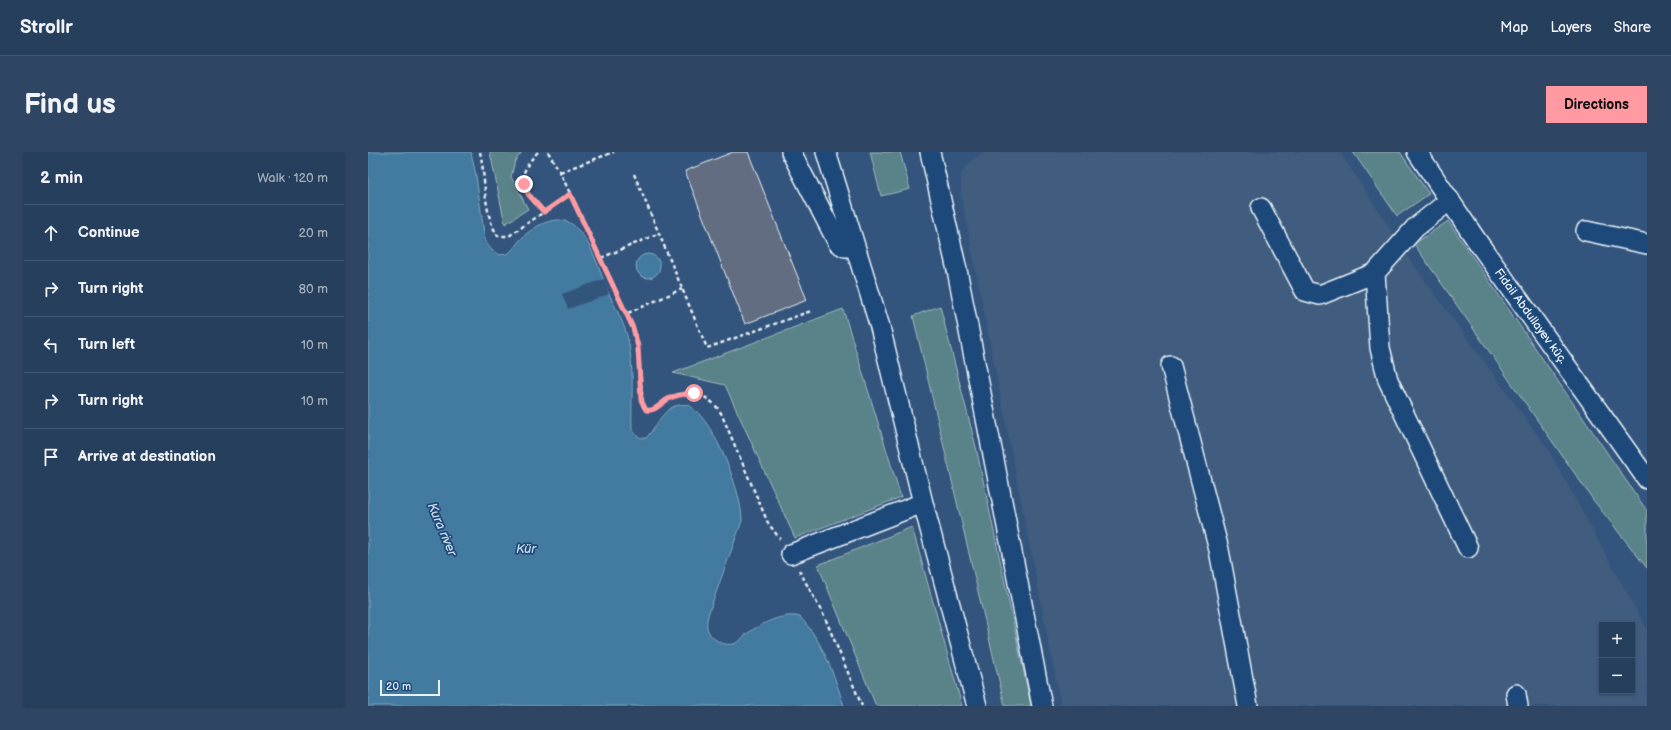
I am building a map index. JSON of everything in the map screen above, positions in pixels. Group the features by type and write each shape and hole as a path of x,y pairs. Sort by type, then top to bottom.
{"street":[{"path":"791,152 838,243 845,247 854,246"},
{"path":"826,152 880,327 923,503 977,706"},
{"path":"930,152 957,270 1042,706"},
{"name":"Fidail Abdullayev küç.","path":"1417,152 1477,241 1647,479"},
{"path":"1261,208 1305,291 1320,295 1375,273 1415,228 1450,200"},
{"path":"1586,231 1647,244"},
{"path":"1375,273 1380,348 1388,380 1468,548"},
{"path":"1171,366 1219,550 1248,706"},
{"path":"791,554 923,503"}],"path":[{"path":"480,152 484,169 489,218 493,229 498,236 509,236 570,194"},
{"path":"538,152 527,163 524,184 528,194 544,212"},
{"path":"548,152 560,172 628,314 638,346 641,400 646,410 655,409 668,399 681,394 694,393 706,396 715,403 721,413 768,523 791,554 825,618 862,706"},
{"path":"560,172 614,152"},
{"path":"634,174 707,348 811,310"},
{"path":"601,258 660,233"},
{"path":"628,314 682,289"}],"shaded area":[{"path":"983,152 1340,152 1414,265 1548,449 1647,629 1647,706 1061,706 961,195 961,173 973,159"}],"green space":[{"path":"490,152 522,152 515,161 511,177 528,209 505,224"},
{"path":"870,152 900,152 910,189 881,196"},
{"path":"1353,152 1400,152 1429,194 1397,216"},
{"path":"1448,221 1647,511 1647,568 1594,501 1414,244"},
{"path":"940,306 976,447 1031,706 1005,706 913,316"},
{"path":"843,309 901,497 795,538 725,385 673,373"},
{"path":"912,527 962,706 876,706 818,565"}],"water":[{"name":"Kür","path":"368,152 471,152 485,240 489,247 498,254 502,255 510,252 531,230 552,221 567,221 580,232 591,248 595,257 609,294 622,322 629,343 632,370 632,429 641,438 646,438 668,410 674,406 689,405 699,414 708,426 725,458 732,476 741,508 742,521 709,612 707,619 708,631 714,639 723,643 732,644 738,642 746,634 753,630 780,617 800,617 808,626 827,659 844,706 368,706"},
{"path":"648,254 656,258 660,266 656,274 648,278 640,274 636,266 640,258"}],"pier":[{"path":"604,279 609,294 568,309 562,294"}],"building":[{"path":"733,152 748,152 807,300 745,324 685,171"}],"route":[{"path":"524,184 528,194 544,212 570,194 628,314 633,328 638,346 641,400 646,410 649,411 655,409 668,399 681,394 694,393"}],"water label":[{"name":"Kura river","path":"443,529"}]}
